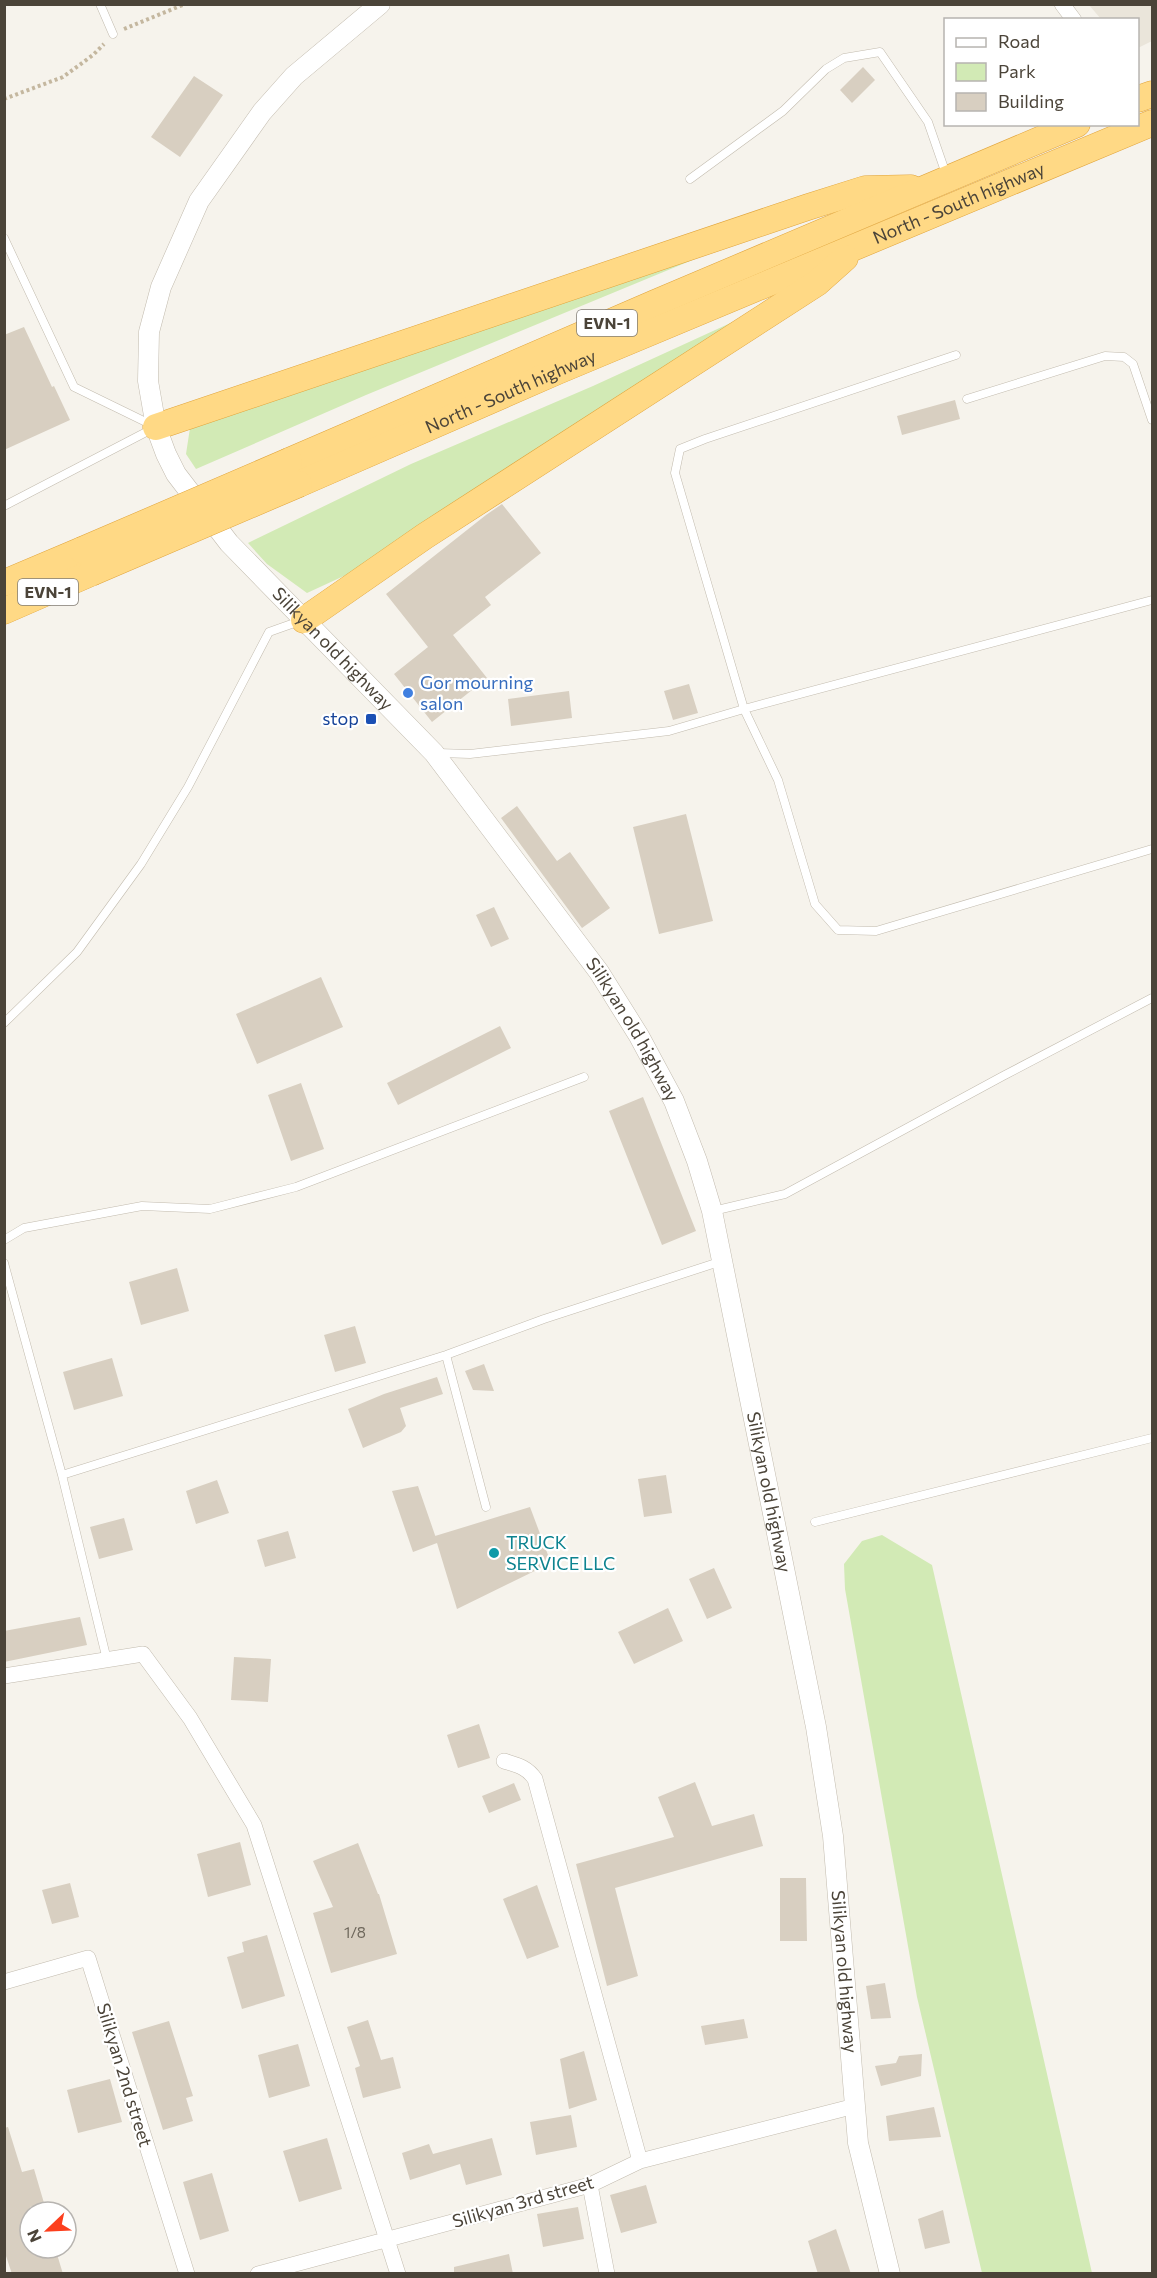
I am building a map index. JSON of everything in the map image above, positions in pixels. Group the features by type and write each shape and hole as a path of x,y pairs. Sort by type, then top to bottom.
{"highway":[{"name":"North - South highway","path":"4,583 42,567 86,562 299,484 558,371 1152,123"},
{"name":"North - South highway","path":"4,611 54,589 86,562 289,461 1072,126"},
{"path":"156,427 865,189 937,183"},
{"path":"304,620 425,536 817,283 861,244"},
{"path":"42,567 54,589"}],"street":[{"name":"Silikyan old highway","path":"380,4 294,76 262,112 200,201 161,287 148,332 148,381 156,427 165,454 176,474 229,543 434,753 599,972 639,1036 674,1101 697,1161 712,1211 816,1727 833,1836 858,2143 890,2274"},
{"path":"1062,4 1072,18"},
{"path":"4,1676 143,1654 190,1718 254,1825 398,2274"},
{"path":"504,1761 522,1766 531,1772 535,1779 640,2161"},
{"name":"Silikyan 2nd street","path":"4,1982 88,1958 187,2274"},
{"name":"Silikyan 3rd street","path":"258,2274 590,2185 640,2161 855,2106"},
{"path":"590,2185 607,2274"}],"lane":[{"path":"100,4 113,34"},
{"path":"690,179 783,111 826,69 844,58 880,51 928,122 937,183"},
{"path":"4,237 74,387 156,427"},
{"path":"956,354 680,449 675,473 744,709 778,780 815,904 838,930 876,931 1152,849"},
{"path":"967,399 1105,356 1124,357 1133,364 1152,420"},
{"path":"4,506 156,427"},
{"path":"434,753 470,754 669,731 1152,600"},
{"path":"4,1023 76,952 141,864 188,787 269,632 304,620"},
{"path":"712,1211 785,1194 1152,998"},
{"path":"4,1240 24,1228 142,1206 210,1209 296,1187 584,1077"},
{"path":"62,1475 446,1355 544,1319 723,1260"},
{"path":"4,1263 62,1475 107,1660"},
{"path":"446,1355 486,1507"},
{"path":"815,1522 1152,1438"}],"path":[{"path":"4,99 63,77 93,55 113,34 185,4"}],"shaded area":[{"path":"1089,5 1152,5 1152,41 1139,48 1139,18 1100,18"}],"green space":[{"path":"736,242 366,395 196,469 186,454 190,428"},
{"path":"737,320 346,575 307,593 267,564 248,543 411,464 593,386"},
{"path":"882,1535 932,1565 1092,2273 982,2273 917,1997 845,1589 844,1564 862,1541"}],"building":[{"path":"863,67 875,80 852,103 840,90"},
{"path":"194,76 223,95 180,157 151,137"},
{"path":"24,327 70,420 4,450 4,335"},
{"path":"955,400 960,419 902,435 897,416"},
{"path":"502,504 541,553 485,597 491,605 453,635 487,678 432,722 394,674 428,647 386,594"},
{"path":"689,684 698,713 673,720 664,691"},
{"path":"569,691 572,718 511,726 508,699"},
{"path":"517,806 557,861 570,852 610,908 582,928 501,818"},
{"path":"686,814 713,921 659,934 633,827"},
{"path":"494,907 509,939 491,947 476,915"},
{"path":"321,977 343,1027 257,1064 236,1014"},
{"path":"500,1026 511,1048 398,1105 387,1083"},
{"path":"301,1083 324,1149 291,1161 268,1095"},
{"path":"643,1097 696,1231 662,1245 609,1111"},
{"path":"177,1268 189,1311 141,1325 129,1282"},
{"path":"355,1326 366,1363 335,1372 324,1335"},
{"path":"112,1358 123,1396 74,1410 63,1372"},
{"path":"484,1364 494,1391 473,1390 465,1371"},
{"path":"437,1377 443,1394 400,1408 406,1426 401,1432 363,1448 348,1409 384,1394"},
{"path":"666,1475 672,1513 644,1517 638,1479"},
{"path":"217,1480 229,1513 196,1524 186,1491"},
{"name":"TRUCK SERVICE LLC","path":"418,1486 435,1536 530,1507 551,1563 457,1609 437,1543 413,1552 392,1491"},
{"path":"124,1518 133,1550 99,1559 90,1527"},
{"path":"288,1531 296,1558 265,1567 257,1540"},
{"path":"714,1568 732,1608 707,1619 689,1579"},
{"path":"668,1608 683,1641 634,1664 618,1632"},
{"path":"80,1617 87,1645 4,1662 4,1631"},
{"path":"234,1657 271,1659 268,1702 231,1700"},
{"path":"479,1724 490,1758 458,1768 447,1735"},
{"path":"695,1782 712,1826 754,1814 763,1846 615,1888 638,1976 607,1986 576,1864 674,1837 658,1797"},
{"path":"514,1783 521,1800 489,1813 482,1796"},
{"path":"240,1842 251,1885 208,1897 197,1854"},
{"path":"358,1843 379,1894 397,1954 331,1973 313,1913 333,1907 313,1861"},
{"path":"780,1878 806,1878 807,1941 780,1941"},
{"path":"70,1883 79,1917 52,1924 42,1890"},
{"path":"537,1885 559,1947 527,1959 503,1899"},
{"path":"267,1935 285,1996 242,2009 227,1957 244,1952 242,1942"},
{"path":"885,1983 891,2018 871,2019 866,1986"},
{"path":"744,2019 748,2038 705,2045 701,2026"},
{"path":"368,2020 381,2060 393,2057 401,2088 363,2098 355,2068 360,2066 347,2027"},
{"path":"169,2021 193,2096 186,2098 193,2121 163,2130 132,2032"},
{"path":"298,2044 310,2086 269,2098 258,2055"},
{"path":"584,2051 597,2100 569,2109 560,2059"},
{"path":"922,2054 921,2076 881,2086 875,2066 896,2063 899,2056"},
{"path":"110,2079 122,2122 78,2133 67,2090"},
{"path":"934,2107 941,2137 889,2141 886,2116"},
{"path":"571,2115 577,2147 536,2155 530,2122"},
{"path":"8,2127 22,2172 34,2169 43,2200 18,2200 18,2260 59,2260 63,2274 12,2274 4,2250 4,2128"},
{"path":"327,2138 342,2189 299,2202 283,2151"},
{"path":"492,2138 502,2175 466,2185 460,2164 410,2180 402,2153 429,2144 433,2154"},
{"path":"212,2173 229,2231 200,2240 183,2182"},
{"path":"646,2185 657,2223 621,2233 610,2195"},
{"path":"578,2207 584,2239 543,2247 537,2214"},
{"path":"943,2210 950,2243 925,2249 918,2219"},
{"path":"836,2229 851,2274 818,2274 808,2241"},
{"path":"509,2254 513,2274 454,2274 454,2267"}],"place":[{"name":"Gor mourning salon","path":"408,693"},
{"name":"stop","path":"371,719"},
{"name":"TRUCK SERVICE LLC","path":"494,1553"}]}
